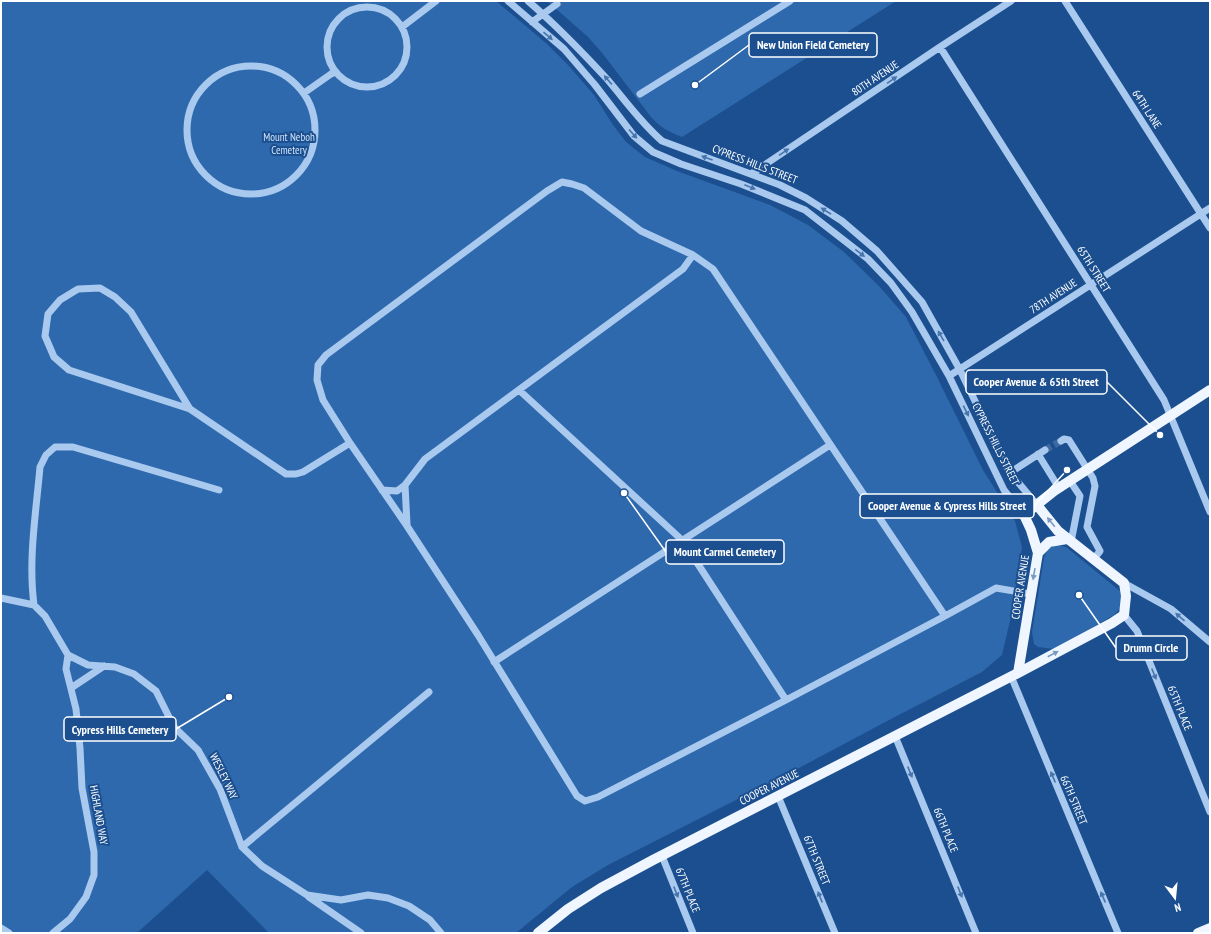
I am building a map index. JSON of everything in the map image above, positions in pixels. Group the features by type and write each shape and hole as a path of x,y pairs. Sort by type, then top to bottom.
{"main road":[{"path":"1024,515 1059,488 1210,390"},
{"name":"CYPRESS HILLS STREET","path":"1037,505 1058,531 1124,584"},
{"name":"COOPER AVENUE","path":"1014,675 1038,553 1031,530 1024,515"},
{"path":"1038,553 1049,542 1069,540"},
{"path":"1124,584 1126,596 1124,615"},
{"name":"COOPER AVENUE","path":"538,933 568,909 601,888 1014,675 1112,623 1124,615"},
{"path":"1198,933 1210,928"}],"street":[{"path":"402,27 436,1"},
{"name":"CYPRESS HILLS STREET","path":"508,1 564,49 595,85 634,136 653,152 682,164 741,184 805,210 868,259 891,283 912,312 948,376 1004,490 1024,515"},
{"name":"CYPRESS HILLS STREET","path":"528,1 544,14 607,79 646,127 662,141 780,185 812,202 842,221 877,251 922,302 960,370 1010,472 1037,505"},
{"path":"640,94 790,1"},
{"name":"80TH AVENUE","path":"751,174 1011,1"},
{"name":"64TH LANE","path":"1064,1 1210,228"},
{"path":"532,22 558,4"},
{"path":"368,6 379,8 390,13 402,27 406,38 407,49 405,60 400,70 392,79 381,85 368,87 356,86 344,81 335,72 328,60 326,47 328,34 335,22 345,13 356,8 368,6"},
{"name":"65TH STREET","path":"940,47 1164,400 1210,512"},
{"path":"252,66 272,69 290,78 304,93 312,111 315,130 312,150 303,168 288,182 270,191 251,194 231,190 213,182 199,167 190,149 189,143 187,130 190,110 200,92 214,78 232,69 252,66"},
{"path":"304,93 335,72"},
{"path":"945,616 713,269 693,255 641,231 584,188 562,182 547,191 326,355 318,365 317,380 323,400 350,443 408,526 577,796 585,801 598,797 786,700 945,616 996,588 1031,594"},
{"name":"78TH AVENUE","path":"948,376 960,370 1210,208"},
{"path":"382,490 397,491 405,485 425,459 683,269 693,255"},
{"path":"190,409 130,312 115,296 100,288 78,289 60,300 48,314 45,336 54,357 69,370 190,409 286,474 303,472 350,443"},
{"path":"520,390 682,541 786,700"},
{"path":"1061,441 1064,439 1069,440 1093,478 1093,497 1087,527 1100,551 1093,560"},
{"path":"494,662 830,445"},
{"path":"34,605 31,586 32,558 40,467 46,455 55,447 73,447 219,490"},
{"path":"1010,472 1045,450"},
{"path":"1038,454 1059,488"},
{"path":"1069,540 1075,524 1080,496 1070,481"},
{"path":"405,485 408,526"},
{"path":"1080,496 1093,497"},
{"path":"1075,524 1087,527"},
{"name":"CYPRESS HILLS STREET","path":"1124,584 1171,609 1210,642"},
{"path":"1,598 34,605 45,616 68,655"},
{"name":"65TH PLACE","path":"1124,615 1136,631 1210,812"},
{"name":"WESLEY WAY","path":"68,655 88,665 115,666 134,674 156,691 174,727 198,750 220,789 242,847 262,866 307,895 341,900 368,895 388,898 409,906 430,920 442,933"},
{"name":"HIGHLAND WAY","path":"53,933 70,919 86,897 94,876 94,852 82,788 76,709 66,669 68,655"},
{"path":"71,688 104,666"},
{"name":"66TH STREET","path":"1014,675 1118,933"},
{"path":"242,847 429,692"},
{"name":"66TH PLACE","path":"895,736 976,933"},
{"name":"67TH STREET","path":"778,796 835,933"},
{"name":"67TH PLACE","path":"662,856 693,933"},
{"path":"307,895 361,933"},
{"path":"1,928 9,933"}],"green space":[{"name":"Mount Neboh Cemetery","path":"1,1 496,1 547,44 569,66 594,95 626,142 645,157 677,171 770,205 808,225 844,252 879,286 906,317 983,470 1015,521 1022,547 1013,608 1002,655 982,672 797,769 608,865 572,887 516,933 269,933 207,870 137,933 1,933"},
{"path":"547,1 896,1 682,137 665,129 654,121 603,54 588,37"},
{"path":"1058,545 1066,547 1120,591 1122,606 1114,615 1054,649 1038,647 1034,644 1032,632 1044,558 1049,549"}],"tunnel":[{"path":"557,4 562,1"},
{"path":"1045,450 1061,441"}],"place":[{"name":"New Union Field Cemetery","path":"695,85"},
{"name":"Cooper Avenue & 65th Street","path":"1160,435"},
{"name":"Cooper Avenue & Cypress Hills Street","path":"1067,470"},
{"name":"Mount Carmel Cemetery","path":"624,493"},
{"name":"Drumn Circle","path":"1079,595"},
{"name":"Cypress Hills Cemetery","path":"229,697"}]}
